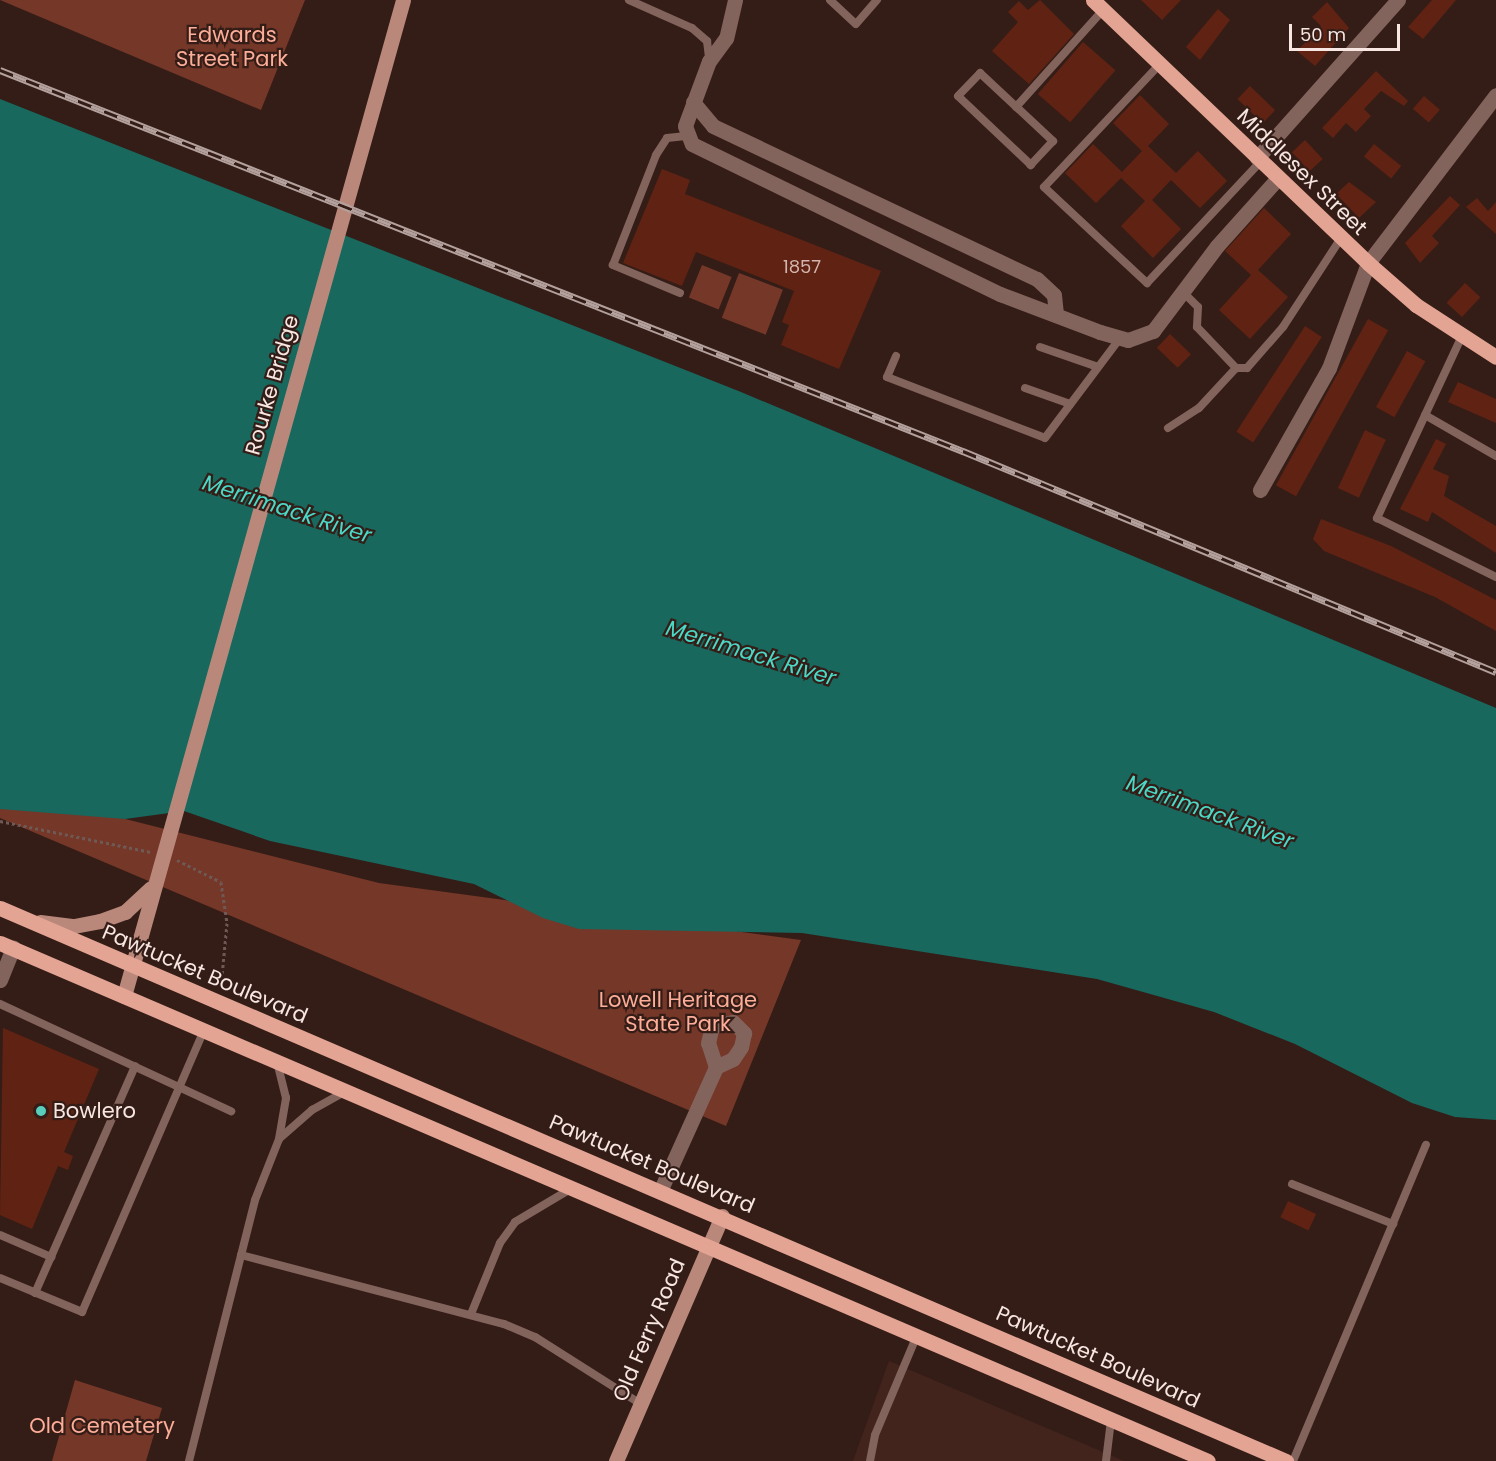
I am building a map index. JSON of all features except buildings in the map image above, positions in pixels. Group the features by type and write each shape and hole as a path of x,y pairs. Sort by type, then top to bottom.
{"main road":[{"name":"Rourke Bridge","path":"124,996 403,0"},
{"name":"Middlesex Street","path":"1098,5 1368,263 1461,338 1496,357"},
{"name":"Rourke Bridge","path":"3,910 74,926 124,912 153,886"},
{"name":"Pawtucket Boulevard","path":"3,910 661,1189 1286,1461"},
{"path":"6,946 918,1334 1208,1461"},
{"name":"Old Ferry Road","path":"616,1461 722,1216"}],"street":[{"path":"735,0 726,38 709,61 693,102 686,136 700,149 1000,294 1120,338 1143,338 1153,332 1183,292 1278,178"},
{"path":"1259,160 1398,0"},
{"path":"1260,490 1329,368 1368,263 1496,94"},
{"path":"693,102 713,126 1037,279 1054,295 1056,315"},
{"path":"0,980 6,946"},
{"path":"661,1189 716,1067"}],"lane":[{"path":"629,0 693,28 707,41 709,61"},
{"path":"830,0 856,24 877,0"},
{"path":"1016,107 1098,5"},
{"path":"1160,64 1044,187 1147,283 1259,160"},
{"path":"980,73 1016,107 1053,141 1031,165 958,96 980,73"},
{"path":"680,293 613,265 656,155 668,138 686,136"},
{"path":"1183,292 1198,308 1197,327 1236,368 1247,368 1283,327 1341,238"},
{"path":"896,356 887,377 1045,438 1120,338"},
{"path":"1461,338 1377,518 1496,577"},
{"path":"1040,347 1098,368"},
{"path":"1168,428 1200,408 1236,368"},
{"path":"1025,388 1070,404"},
{"path":"1425,415 1496,456"},
{"path":"0,1004 231,1111"},
{"path":"0,1278 82,1312 204,1030"},
{"path":"189,1461 241,1255 279,1139 286,1098 276,1061"},
{"path":"35,1293 135,1066"},
{"path":"279,1139 312,1110 346,1091"},
{"path":"1293,1461 1426,1145"},
{"path":"1292,1184 1393,1224"},
{"path":"471,1314 500,1243 515,1222 573,1188"},
{"path":"0,1235 51,1257"},
{"path":"241,1255 471,1314 536,1337 641,1404"},
{"path":"870,1461 875,1435 918,1334"},
{"path":"1106,1461 1111,1420"}],"shaded area":[{"path":"889,1361 1124,1461 853,1461"}],"green space":[{"name":"Edwards Street Park","path":"0,0 305,0 261,110"},
{"path":"702,265 732,277 719,309 689,297"},
{"path":"739,273 783,290 766,335 722,318"},
{"name":"Lowell Heritage State Park","path":"0,782 62,803 379,883 801,940 726,1126 0,818"},
{"name":"Old Cemetery","path":"75,1380 162,1408 146,1461 52,1461"}],"water":[{"name":"Merrimack River","path":"0,99 741,392 1496,708 1496,1120 1455,1117 1412,1103 1295,1044 1214,1012 1097,979 802,933 579,929 543,918 474,884 270,841 184,811 125,819 0,809"}],"railway":[{"path":"0,70 963,451 1496,672"}],"place":[{"name":"Bowlero","path":"41,1111"}]}
